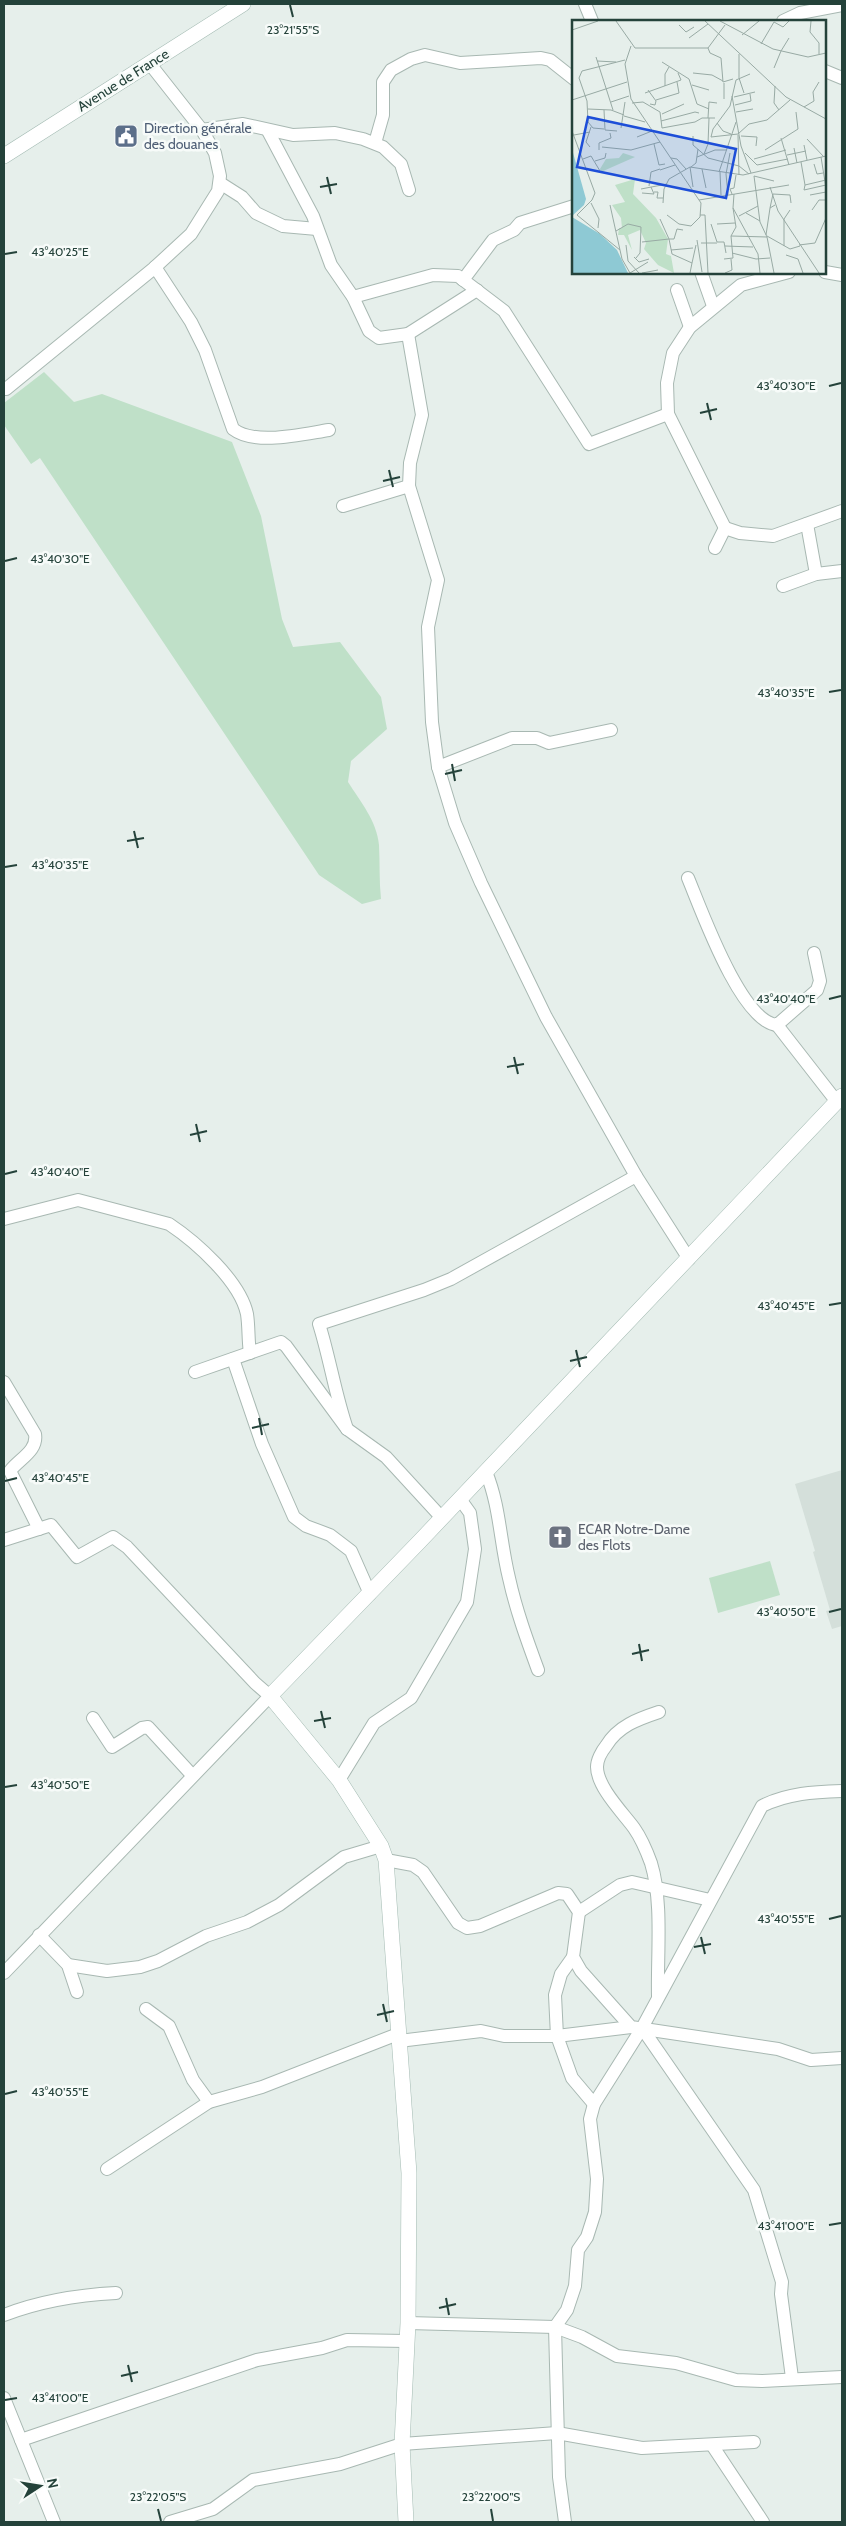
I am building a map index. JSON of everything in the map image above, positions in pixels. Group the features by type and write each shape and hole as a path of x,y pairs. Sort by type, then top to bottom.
{"street":[{"name":"Avenue de France","path":"4,156 243,4"},
{"path":"586,4 592,20"},
{"path":"785,20 800,13 842,5"},
{"path":"375,143 383,115 383,82 391,70 425,54 460,63 541,58 550,60 572,77"},
{"path":"6,389 155,267 191,234 218,191 220,176 214,153 202,130 150,64"},
{"path":"826,71 842,78"},
{"path":"202,130 243,124 293,135 335,133 375,143 383,146 401,164 409,190"},
{"path":"268,131 318,229 331,265 353,297 369,331 379,338 408,334 477,290"},
{"path":"220,183 242,197 256,213 283,226 318,229"},
{"path":"463,280 493,240 514,230 520,223 572,207"},
{"path":"155,267 191,322 205,350 233,429 240,435 255,438 329,430"},
{"path":"826,272 842,275"},
{"path":"702,274 714,306"},
{"path":"782,274 741,285 690,327 673,353 667,383 668,414 726,528 740,533 773,536 842,511"},
{"path":"353,297 433,275 458,276 504,311 589,444 668,414"},
{"path":"677,290 690,327"},
{"path":"408,334 422,415 410,463 408,486 438,580 428,627 432,722 438,767 455,823 546,1017 636,1176 689,1259"},
{"path":"343,506 408,486"},
{"path":"807,524 816,574"},
{"path":"715,548 726,528"},
{"path":"783,586 816,574 842,571"},
{"path":"438,767 512,738 537,738 549,743 611,730"},
{"path":"4,1973 192,1775 370,1594 840,1099 777,1025 768,1024 757,1016 730,973 688,878"},
{"path":"777,1025 817,990 820,981 814,953"},
{"path":"347,1429 335,1394 320,1324 424,1290 451,1278 636,1176"},
{"path":"4,1219 78,1200 169,1224 181,1232 232,1282 247,1314 250,1353"},
{"path":"195,1372 281,1342 286,1346 347,1429 386,1457 442,1518"},
{"path":"233,1359 262,1444 294,1517 306,1526 330,1535 351,1551 370,1594"},
{"path":"4,1382 35,1434 36,1440 31,1451 16,1462 10,1471 39,1529"},
{"path":"486,1472 494,1490 508,1576 519,1619 538,1670"},
{"path":"339,1780 374,1723 411,1698 467,1602 475,1549 470,1513 460,1499"},
{"path":"4,1540 52,1525 77,1557 113,1537 127,1547 255,1683 270,1696 339,1780 384,1853 409,2173 408,2323 402,2444 406,2522"},
{"path":"658,1998 657,1887 651,1861 636,1830 614,1803 601,1780 597,1767 603,1750 613,1734 635,1720 659,1712"},
{"path":"93,1718 112,1747 142,1728 148,1727 192,1775"},
{"path":"565,2522 559,2477 555,2327 567,2310 575,2286 578,2250 587,2237 596,2212 597,2180 590,2119 594,2104 636,2028 658,1998 762,1806 778,1798 805,1793 842,1791"},
{"path":"68,1965 107,1971 140,1967 158,1960 206,1936 246,1922 278,1905 344,1857 384,1853 413,1865 423,1872 458,1923 467,1928 480,1926 558,1893 567,1894 579,1912 574,1956 561,1974 554,1995 557,2036 572,2078 594,2104"},
{"path":"579,1912 620,1885 632,1882 710,1900"},
{"path":"39,1935 68,1965 77,1992"},
{"path":"574,1956 581,1971 636,2028 754,2190 782,2282 781,2294 792,2378"},
{"path":"146,2008 169,2026 193,2080 209,2102"},
{"path":"107,2169 209,2102 262,2087 398,2038 481,2031 504,2036 557,2036 636,2028 778,2050 811,2060 842,2058"},
{"path":"4,2315 37,2304 83,2295 116,2293"},
{"path":"408,2323 555,2327 582,2337 616,2356 676,2363 736,2380 762,2381 842,2377"},
{"path":"21,2440 257,2360 322,2348 347,2340 406,2341"},
{"path":"4,2398 54,2522"},
{"path":"170,2522 213,2509 253,2480 340,2464 402,2444 557,2433 642,2448 754,2442"},
{"path":"712,2445 763,2522"}],"shaded area":[{"path":"842,1470 842,1626 832,1629 826,1611 830,1610 813,1552 815,1551 795,1484"}],"green space":[{"path":"44,372 74,402 102,394 232,442 261,516 282,619 293,647 340,642 381,697 387,729 351,761 348,782 367,812 378,836 381,899 362,904 319,875 40,458 31,464 4,425 4,403"},
{"path":"770,1561 780,1595 718,1613 709,1578"}],"place":[{"name":"Direction générale des douanes","path":"126,136"},
{"name":"ECAR Notre-Dame des Flots","path":"560,1537"}]}
